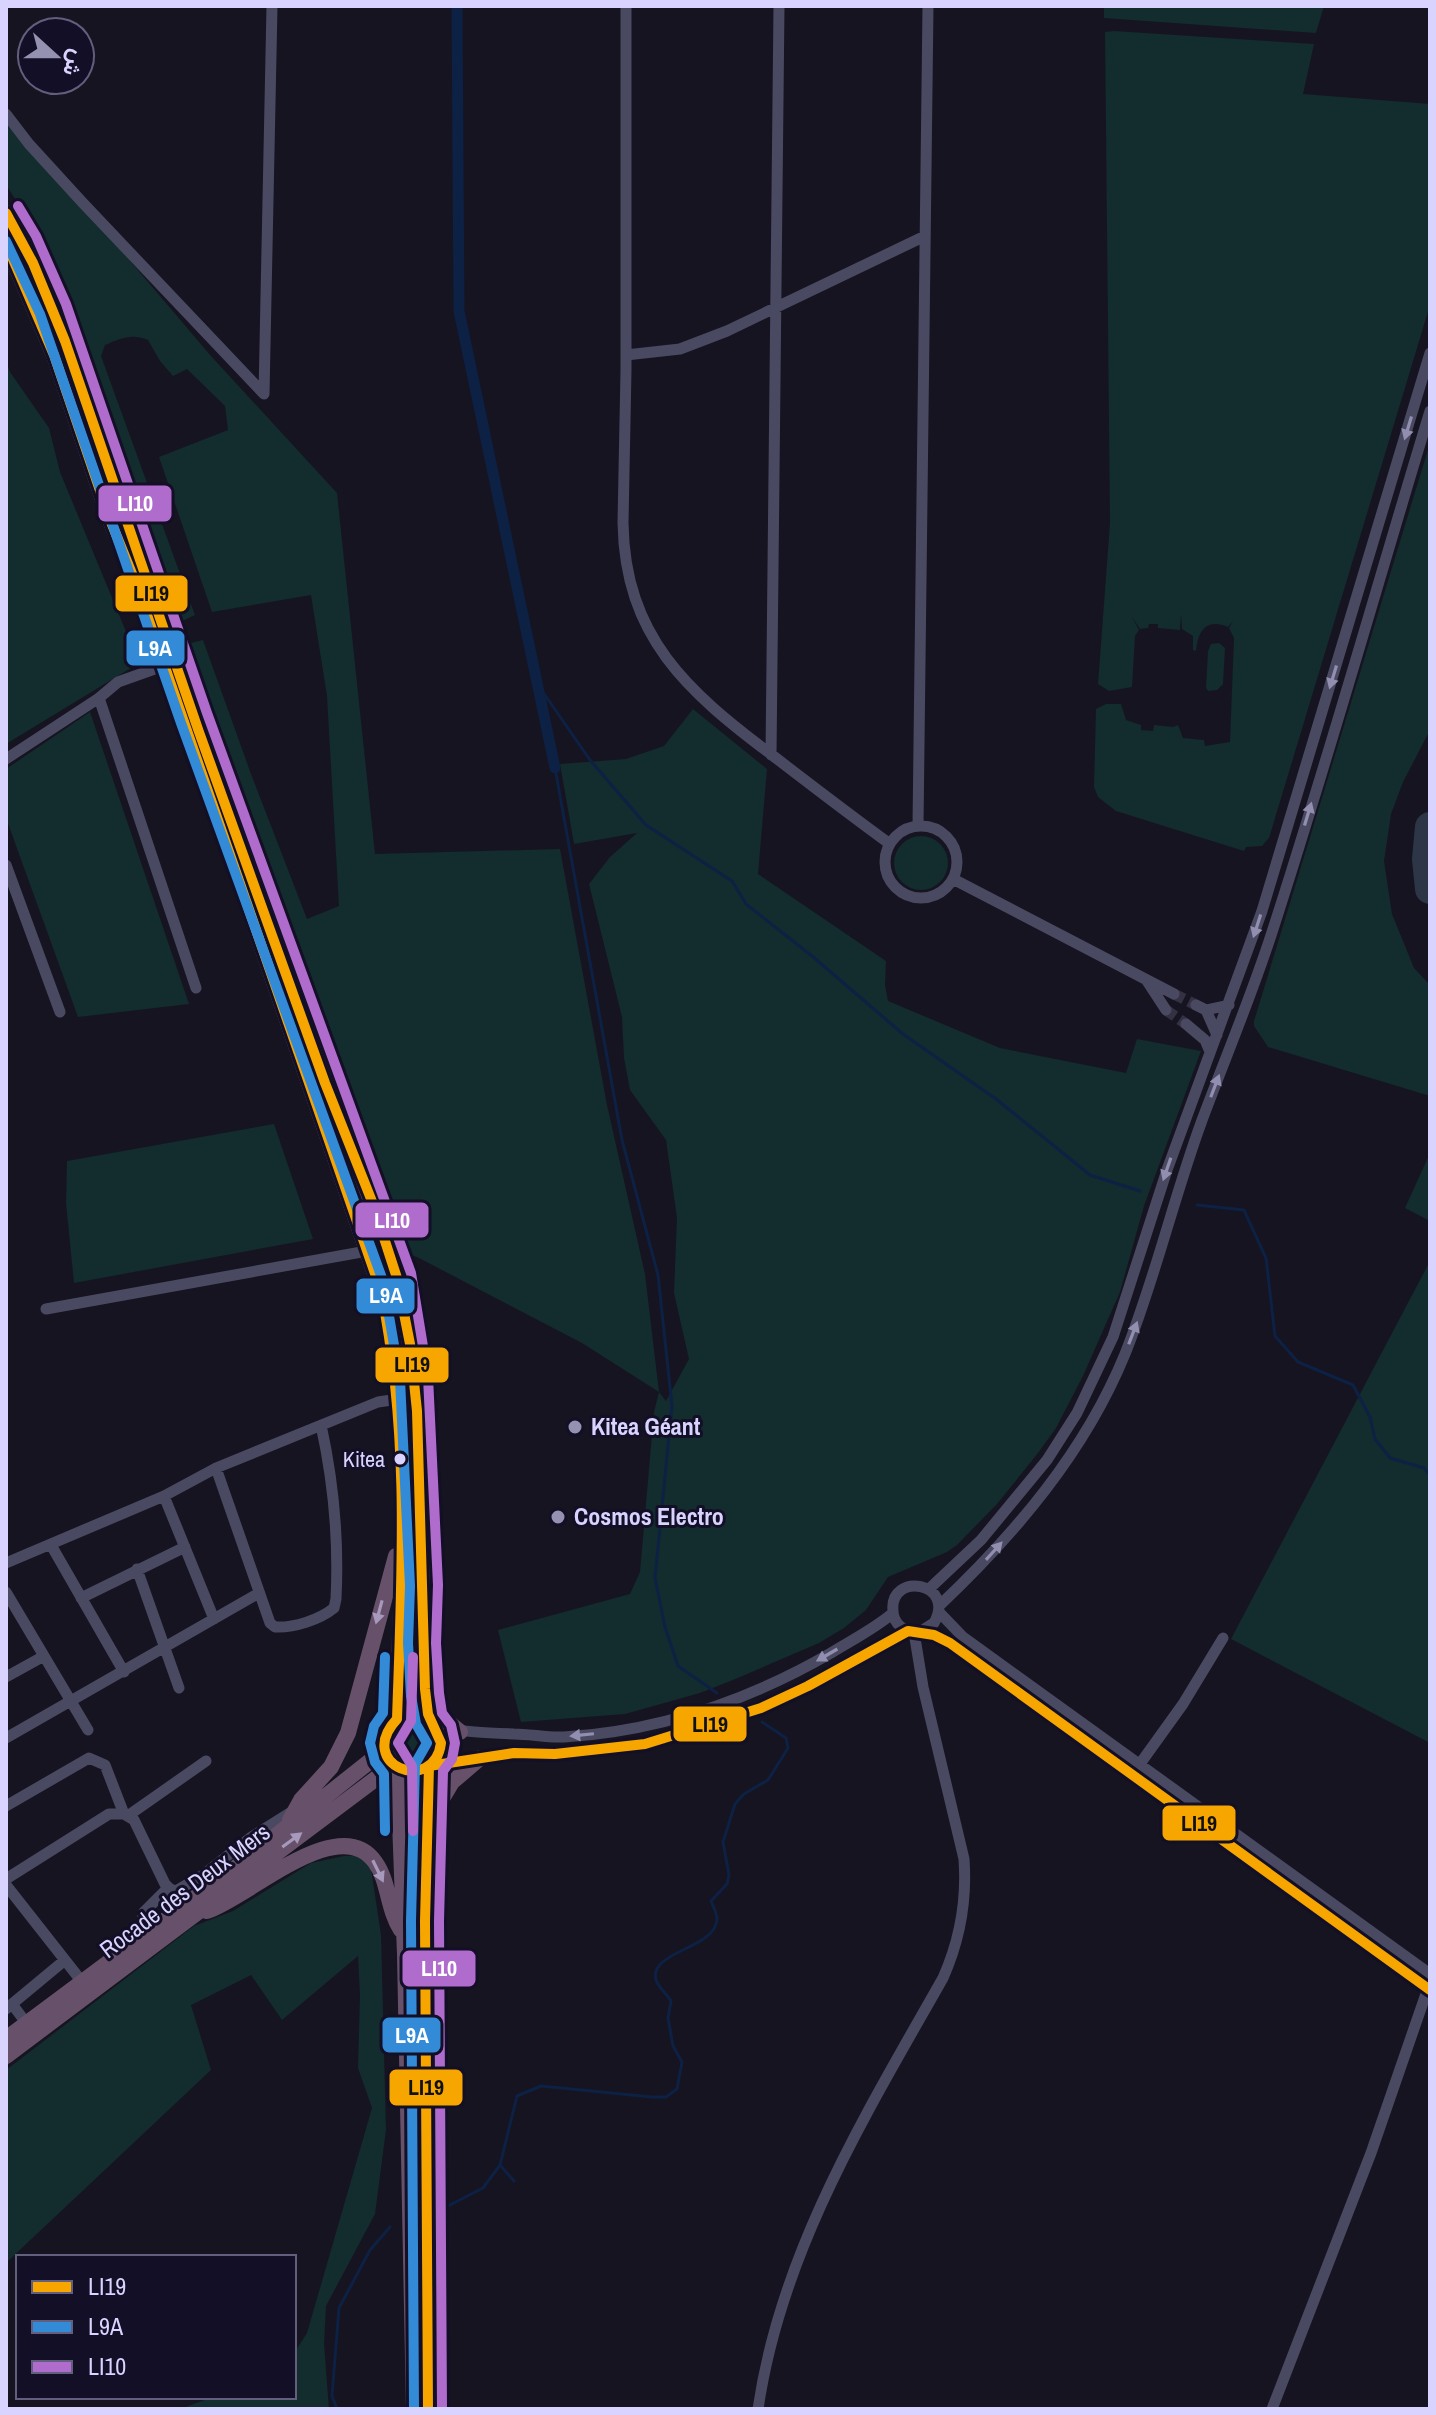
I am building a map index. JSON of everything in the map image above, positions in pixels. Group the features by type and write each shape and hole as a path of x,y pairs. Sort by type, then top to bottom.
{"highway":[{"path":"6,213 23,242 53,309 194,718 397,1277 414,1378 424,1586 422,1643 425,1695 441,1743 439,1754 430,1765 413,1772 396,1766 384,1750 387,1730 397,1719 413,1714 432,1723"},
{"path":"6,243 54,355 109,517 137,586 367,1251 386,1314 399,1399 402,1538 397,1719"},
{"path":"291,1817 331,1767 348,1733 386,1586 402,1538"},
{"path":"425,1695 444,1719 460,1732"},
{"name":"Rocade des Deux Mers","path":"6,2039 234,1869 291,1817 384,1750"},
{"path":"428,1824 452,1782 480,1758"},
{"path":"428,2409 425,1921 430,1765"},
{"path":"396,1766 404,1935 414,2409"},
{"name":"Rocade des Deux Mers","path":"6,2056 396,1766"},
{"path":"191,1917 229,1903 318,1850 352,1845 376,1863 392,1912 404,1935"}],"street":[{"path":"6,114 29,144 264,394 272,6"},
{"path":"626,6 623,547 634,597 658,648 678,675 733,726 890,844"},
{"path":"771,755 779,6"},
{"path":"918,826 928,6"},
{"path":"626,355 680,349 727,331 925,236"},
{"path":"929,1589 981,1540 1031,1483 1063,1437 1091,1388 1123,1311 1170,1159 1229,1005 1272,879 1430,353"},
{"path":"430,1765 514,1753 555,1754 645,1744 761,1708 934,1623 939,1609 993,1552 1045,1490 1081,1439 1135,1329 1183,1175 1267,946 1430,411"},
{"path":"6,759 99,698 118,682 163,666"},
{"path":"99,698 196,988"},
{"path":"918,826 939,831 953,847 956,858 953,879 936,895 914,898 894,887 888,877 885,854 902,831 918,826"},
{"path":"1277,861 1293,865"},
{"path":"6,865 60,1012"},
{"path":"953,879 1174,994"},
{"path":"1272,879 1287,883"},
{"path":"1147,980 1166,1010"},
{"path":"1217,1035 1201,1007 1229,1005"},
{"path":"1186,1024 1205,1040 1210,1052"},
{"path":"46,1309 367,1251"},
{"path":"6,1563 164,1496 216,1468 378,1402 399,1399"},
{"path":"216,1468 270,1623 275,1627 292,1626 326,1614 334,1608 338,1544 335,1499 321,1425"},
{"path":"164,1496 214,1619"},
{"path":"51,1545 124,1672"},
{"path":"81,1598 185,1547"},
{"path":"137,1569 179,1688"},
{"path":"1272,2409 1371,2153 1429,1989 950,1643 898,1624 893,1613 893,1601 900,1591 911,1585 929,1589 936,1596 939,1609 963,1637 1430,1974"},
{"path":"6,1592 88,1730"},
{"path":"6,1738 259,1593"},
{"path":"432,1723 460,1732 560,1737 629,1730 669,1721 738,1700 784,1679 877,1626 893,1613"},
{"path":"758,2409 774,2330 808,2235 861,2123 943,1978 960,1930 966,1882 964,1859 923,1687 914,1632"},
{"path":"1132,1775 1183,1704 1223,1638"},
{"path":"6,1677 44,1656"},
{"path":"6,1806 89,1758 105,1765 126,1814 142,1833 168,1888 176,1891 189,1885 250,1838 291,1817"},
{"path":"6,1879 99,1820 117,1812 126,1814 206,1761"},
{"path":"6,1885 83,1983"},
{"path":"154,1927 143,1916 144,1912 168,1888"},
{"path":"27,2024 9,2006 65,1960"}],"green space":[{"path":"1104,6 1324,6 1316,33 1104,18"},
{"path":"1105,32 1314,44 1303,94 1430,104 1430,305 1269,838 1262,846 1246,847 1244,851 1116,811 1098,797 1094,787 1096,709 1106,704 1121,704 1126,720 1141,725 1141,730 1153,731 1154,725 1178,725 1183,738 1204,740 1205,746 1230,742 1234,638 1229,628 1233,621 1228,627 1209,625 1201,632 1196,651 1193,650 1193,636 1182,629 1181,615 1180,630 1158,628 1158,624 1149,624 1148,628 1140,629 1132,617 1139,630 1135,636 1132,687 1109,691 1098,684 1110,523"},
{"path":"6,115 211,356 337,493 375,854 560,849 607,1105 645,1274 659,1392 582,1343 405,1253 237,776 203,686 183,645 203,640 307,919 339,906 327,696 311,595 212,612 159,457 228,430 225,406 187,369 173,376 148,340 126,337 105,345 101,356 195,615 178,623 83,348 34,228 6,185"},
{"path":"6,361 10,372 49,428 60,472 139,663 6,744"},
{"path":"1430,443 1430,730 1403,782 1391,814 1384,861 1392,914 1414,968 1430,985 1430,1096 1268,1047 1254,1021"},
{"path":"1219,643 1225,648 1223,684 1217,690 1208,691 1208,651 1211,644"},
{"path":"693,709 767,769 758,874 886,961 888,1001 1000,1048 1126,1073 1137,1039 1201,1051 1144,1206 1120,1292 1083,1376 1056,1428 1038,1453 997,1504 957,1545 888,1577 866,1610 844,1628 819,1643 733,1680 700,1693 625,1714 521,1722 498,1630 630,1594 640,1572 654,1412 659,1392 666,1401 689,1359 674,1293 677,1218 666,1140 630,1090 624,1058 622,1017 589,884 610,857 637,833 574,844 560,764 626,759 664,746"},
{"path":"90,712 189,1004 78,1017 6,818 6,769"},
{"path":"921,836 940,844 948,863 940,882 921,890 902,882 894,863 902,844"},
{"path":"274,1124 313,1239 74,1283 66,1203 67,1161"},
{"path":"1430,1153 1430,1221 1405,1208"},
{"path":"1430,1261 1430,1743 1231,1639"},
{"path":"409,1724 423,1729 428,1743 423,1757 409,1762 395,1757 390,1743 395,1729"},
{"path":"369,1855 381,1935 386,2130 375,2214 326,2306 324,2344 329,2409 180,2409 208,2399 296,2399 296,2350 307,2333 372,2108 358,2068 358,1956 282,2020 251,1975 191,2005 211,2070 6,2263 6,2070 194,1926 233,1911 311,1863 344,1856"}],"waterway":[{"path":"457,6 459,311 555,768"},
{"path":"538,685 590,760 646,825 732,881 746,904 903,1034 996,1099 1090,1175 1140,1191"},
{"path":"555,768 622,1140 658,1275 672,1406 655,1578 665,1627 678,1666 717,1693"},
{"path":"1197,1205 1244,1210 1266,1258 1275,1336 1298,1362 1353,1385 1370,1417 1375,1439 1390,1458 1424,1468 1430,1475"},
{"path":"514,2181 500,2165 517,2096 541,2086 652,2097 666,2097 677,2089 682,2062 673,2046 668,2018 671,2001 657,1983 656,1970 662,1962 695,1944 714,1929 717,1917 711,1901 727,1884 729,1875 723,1842 735,1804 744,1794 768,1780 788,1748 786,1738 762,1722"},
{"path":"446,2207 483,2188 500,2165"},
{"path":"337,2409 332,2396 339,2308 370,2250 390,2227"}],"taxiway":[{"path":"1430,827 1427,859 1430,889"}],"tunnel":[{"path":"1174,994 1196,1005"},
{"path":"1166,1010 1186,1024"}],"transit line":[{"name":"LI10","path":"18,206 36,236 66,304 207,713 411,1273 428,1377 438,1585 436,1643 439,1693 442,1713 451,1725 455,1743 452,1759 443,1771 439,1921 442,2409"},
{"name":"LI19","path":"6,213 33,263 65,341 199,732 325,1083 373,1204 397,1278 410,1344 417,1411 425,1689 428,1714 441,1743 435,1759 425,1768 413,1771 400,1768 390,1761 385,1750 386,1735 397,1719 402,1504 396,1398 381,1291 137,586 109,517 54,355 6,243"},
{"name":"L9A","path":"6,241 40,314 181,723 383,1281 400,1380 410,1586 408,1643 411,1696 416,1724 427,1743 415,1764 411,1921 414,2409"},
{"name":"LI19","path":"429,1766 514,1753 555,1754 645,1744 761,1708 908,1631 934,1635 950,1643 1430,1990"},
{"name":"L9A","path":"385,1657 383,1713 374,1726 370,1743 375,1762 384,1774 385,1831"},
{"name":"LI10","path":"413,1657 411,1721 398,1743 412,1766 413,1831"},
{"name":"LI19","path":"428,2409 425,1921 429,1766"}],"place":[{"name":"Kitea Géant","path":"575,1427"},
{"name":"Kitea","path":"400,1459"},
{"name":"Cosmos Electro","path":"558,1517"}]}
